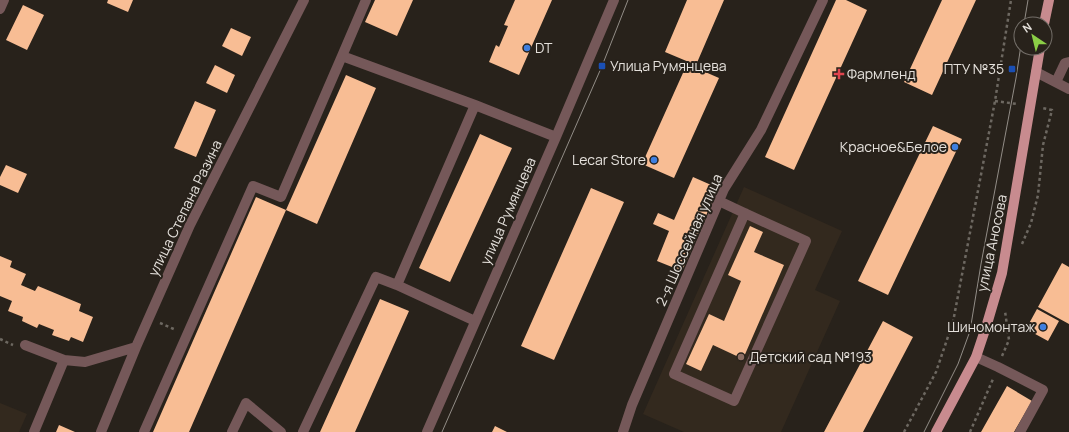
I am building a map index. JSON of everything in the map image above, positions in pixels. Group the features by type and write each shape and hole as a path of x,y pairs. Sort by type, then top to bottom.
{"main road":[{"path":"1046,16 1049,0"},
{"name":"улица Аносова","path":"936,432 976,357 1002,273 1039,56"}],"street":[{"path":"0,9 4,0"},
{"name":"улица Степана Разина","path":"102,432 136,347 190,225 304,0"},
{"path":"144,432 253,186 281,197 366,0"},
{"name":"улица Румянцева","path":"427,432 614,0"},
{"name":"2-я Шоссейная улица","path":"624,432 632,405 724,189 761,130 823,0"},
{"path":"342,56 475,105 556,137"},
{"path":"1056,82 1065,63 1069,62"},
{"path":"1036,72 1069,89"},
{"path":"397,285 475,105"},
{"path":"719,201 746,213 806,241 734,401 674,374 746,213"},
{"path":"303,432 376,277 397,285 475,321"},
{"path":"25,345 64,360 84,362 136,347"},
{"path":"976,357 998,366 1043,390 1020,432"},
{"path":"34,432 64,360"},
{"path":"232,432 246,403 281,432"}],"path":[{"path":"904,432 936,372 953,322 996,101 1011,0"},
{"path":"996,101 1052,110 1043,145 1038,195 1031,223 1022,244"},
{"path":"970,432 1009,340 1005,310"},
{"path":"149,317 187,335"},
{"path":"0,339 11,345"}],"shaded area":[{"name":"Детский сад №193","path":"744,187 842,231 815,290 840,301 781,432 684,432 643,414"},
{"path":"0,403 27,414 19,432 0,432"}],"building":[{"path":"108,0 133,0 128,12 107,3"},
{"path":"375,0 413,0 397,36 365,22"},
{"path":"515,0 552,0 519,75 489,62 496,45 499,47 508,26 504,25"},
{"path":"687,0 724,0 696,65 665,52"},
{"path":"836,0 846,0 867,10 794,170 765,157"},
{"path":"942,0 976,0 932,95 904,82"},
{"path":"23,5 44,15 27,50 6,40"},
{"path":"231,28 251,37 242,56 222,46"},
{"path":"687,64 719,78 674,178 642,164"},
{"path":"215,65 235,75 227,93 206,83"},
{"path":"346,75 376,88 317,224 286,210"},
{"path":"195,101 216,110 196,157 174,148"},
{"path":"933,126 962,139 888,295 858,281"},
{"path":"480,134 512,148 450,282 419,268"},
{"path":"6,165 27,174 18,193 0,185 0,177"},
{"path":"693,177 718,188 682,271 657,261 669,231 653,224 658,213 674,220"},
{"path":"591,188 624,202 554,360 521,346"},
{"path":"256,197 286,210 189,432 153,432"},
{"path":"750,226 763,232 754,252 784,265 743,359 713,345 701,371 686,364 709,314 724,321 741,281 728,275"},
{"path":"0,256 12,261 10,267 26,274 21,285 35,291 38,286 81,304 79,311 93,317 83,342 71,337 69,341 52,335 54,330 39,324 37,328 22,321 23,317 8,311 12,301 0,296"},
{"path":"1062,263 1069,267 1069,324 1038,307"},
{"path":"380,299 409,311 355,432 320,432"},
{"path":"1037,309 1059,321 1048,341 1026,329"},
{"path":"883,321 913,337 863,432 824,432"},
{"path":"1007,386 1032,401 1014,432 981,432"},
{"path":"59,425 75,432 56,432"},
{"path":"495,426 507,432 492,432"}],"tram line":[{"path":"442,432 602,66 628,0"},
{"path":"1025,16 1028,0"},
{"path":"924,432 958,364 970,331 1019,56"}],"place":[{"name":"DT","path":"527,48"},
{"name":"Улица Румянцева","path":"602,66"},
{"name":"ПТУ №35","path":"1012,69"},
{"name":"Фармленд","path":"839,74"},
{"name":"Красное&Белое","path":"955,147"},
{"name":"Lecar Store","path":"654,160"},
{"name":"Шиномонтаж","path":"1043,327"},
{"name":"Детский сад №193","path":"741,357"}]}
